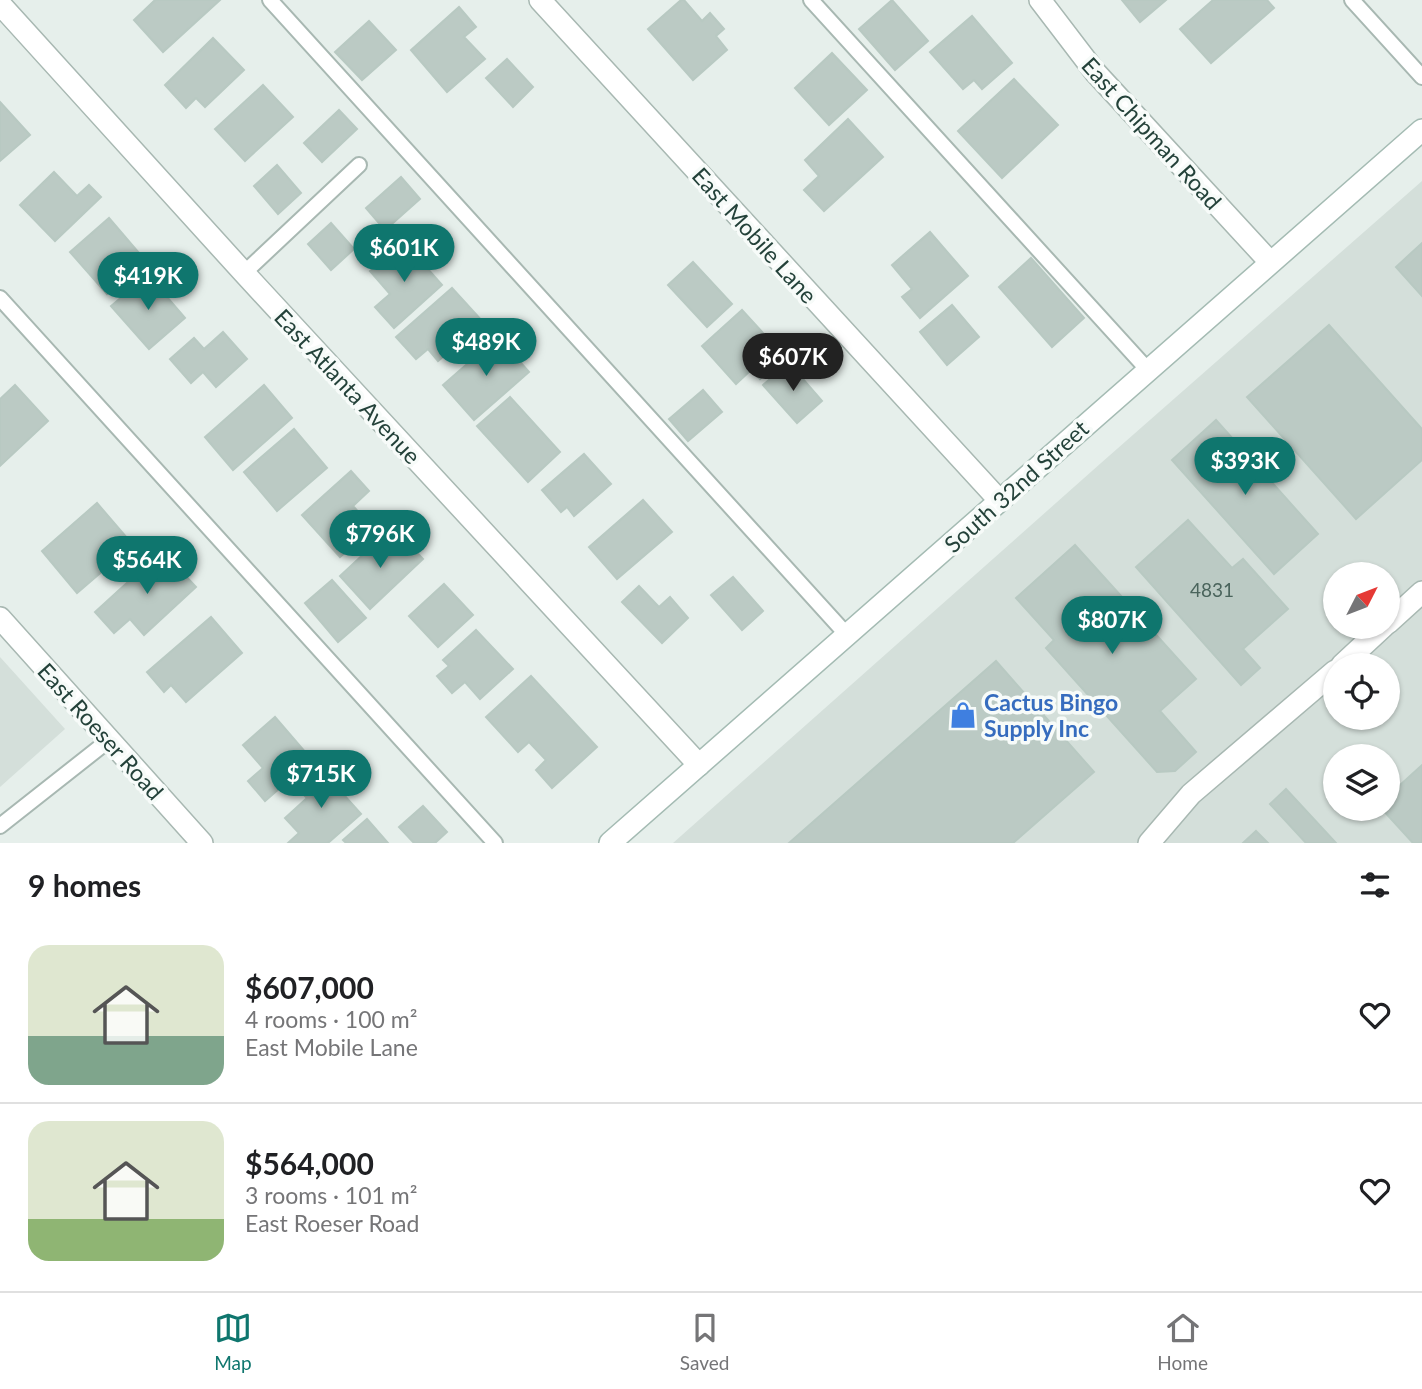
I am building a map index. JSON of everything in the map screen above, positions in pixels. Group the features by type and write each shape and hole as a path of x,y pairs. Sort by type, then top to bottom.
{"street":[{"name":"East Mobile Lane","path":"540,0 999,500"},
{"name":"East Chipman Road","path":"1040,0 1095,72 1270,262"},
{"name":"East Atlanta Avenue","path":"0,4 244,273 699,765"},
{"name":"South 32nd Street","path":"610,843 1422,130"},
{"path":"1400,612 1422,592"},
{"name":"East Roeser Road","path":"0,618 202,843"},
{"path":"1355,653 1371,639"},
{"path":"1149,843 1191,794 1323,681"}],"lane":[{"path":"270,0 847,635"},
{"path":"811,0 1147,369"},
{"path":"1352,0 1422,76"},
{"path":"244,273 359,164"},
{"path":"0,298 495,843"},
{"path":"0,826 109,740"}],"shaded area":[{"path":"1422,181 1422,843 673,843 1101,463"},
{"path":"0,657 65,729 0,787"}],"building":[{"path":"155,0 220,0 163,52 134,20"},
{"path":"684,0 702,21 710,13 724,29 716,36 727,50 693,80 648,29"},
{"path":"892,0 928,41 895,70 859,29"},
{"path":"1122,0 1166,0 1140,22"},
{"path":"1213,0 1267,0 1274,8 1211,63 1180,29"},
{"path":"459,7 476,27 464,37 485,59 447,92 411,50"},
{"path":"972,16 1012,63 982,89 974,80 963,89 930,52"},
{"path":"369,21 396,50 362,80 335,52"},
{"path":"213,38 244,70 205,107 196,98 186,108 165,85"},
{"path":"832,53 867,90 829,125 795,88"},
{"path":"507,59 533,87 513,107 486,78"},
{"path":"1014,79 1058,125 1002,178 958,131"},
{"path":"263,85 293,117 245,161 215,129"},
{"path":"0,102 30,135 0,161"},
{"path":"339,110 357,129 322,162 304,143"},
{"path":"848,119 883,157 824,211 804,190 819,176 805,160"},
{"path":"277,165 301,193 278,214 254,186"},
{"path":"54,172 77,196 89,185 101,197 55,241 20,205"},
{"path":"401,177 420,199 385,230 366,208"},
{"path":"109,218 145,260 107,294 70,252"},
{"path":"331,223 354,249 331,270 308,244"},
{"path":"930,232 968,276 920,318 902,297 912,289 892,265"},
{"path":"404,242 442,285 394,328 375,307 390,294 370,271"},
{"path":"1422,243 1422,296 1396,267"},
{"path":"1031,258 1084,318 1052,347 999,287"},
{"path":"693,262 732,304 707,327 668,285"},
{"path":"148,275 185,318 149,349 111,306"},
{"path":"452,288 483,322 438,361 428,349 416,359 396,337"},
{"path":"952,305 979,337 947,365 920,332"},
{"path":"742,310 784,356 760,379 751,370 736,384 702,346"},
{"path":"1329,325 1422,429 1422,460 1356,519 1247,397"},
{"path":"223,332 247,359 216,387 203,372 191,383 170,359 194,338 204,349"},
{"path":"498,337 529,372 474,420 443,385"},
{"path":"789,363 822,401 797,423 763,385"},
{"path":"15,385 48,421 0,466 0,399"},
{"path":"264,385 292,418 233,470 205,437"},
{"path":"703,390 722,412 688,441 669,419"},
{"path":"510,397 560,452 528,482 477,426"},
{"path":"1216,420 1318,534 1274,574 1172,460"},
{"path":"294,429 327,468 277,511 244,472"},
{"path":"584,454 611,484 574,516 567,507 561,512 542,490"},
{"path":"351,471 369,491 353,506 373,528 340,557 302,515"},
{"path":"643,500 672,532 617,579 589,547"},
{"path":"97,503 133,545 77,593 42,551"},
{"path":"1188,520 1232,568 1243,559 1288,609 1243,649 1260,668 1241,685 1136,567"},
{"path":"382,537 393,550 404,539 423,559 370,609 340,576"},
{"path":"1075,545 1196,679 1160,711 1196,752 1175,771 1157,772 1046,648 1054,640 1016,598"},
{"path":"162,551 196,587 144,635 130,619 114,633 95,612"},
{"path":"733,577 763,611 742,630 711,595"},
{"path":"332,580 366,618 338,642 305,603"},
{"path":"444,584 473,615 438,647 409,616"},
{"path":"639,586 659,607 670,597 688,618 662,643 622,602"},
{"path":"211,617 242,653 186,702 171,685 164,692 147,672"},
{"path":"476,630 513,669 480,699 465,682 452,693 437,676 449,666 443,660"},
{"path":"996,661 1094,772 1013,843 789,843"},
{"path":"531,676 597,747 552,788 536,770 546,760 529,742 518,752 486,717"},
{"path":"275,717 312,760 265,801 248,781 263,768 243,745"},
{"path":"1422,765 1422,843 1413,843 1393,821 1400,821 1400,785"},
{"path":"318,766 361,814 328,843 288,843 299,833 285,818 307,798 295,786"},
{"path":"1286,789 1336,843 1306,843 1270,804"},
{"path":"423,806 447,832 435,843 414,843 399,827"},
{"path":"367,819 388,843 346,843 343,840"},
{"path":"1256,831 1268,843 1243,843"}],"place":[{"name":"Cactus Bingo Supply Inc","path":"963,715"}]}
